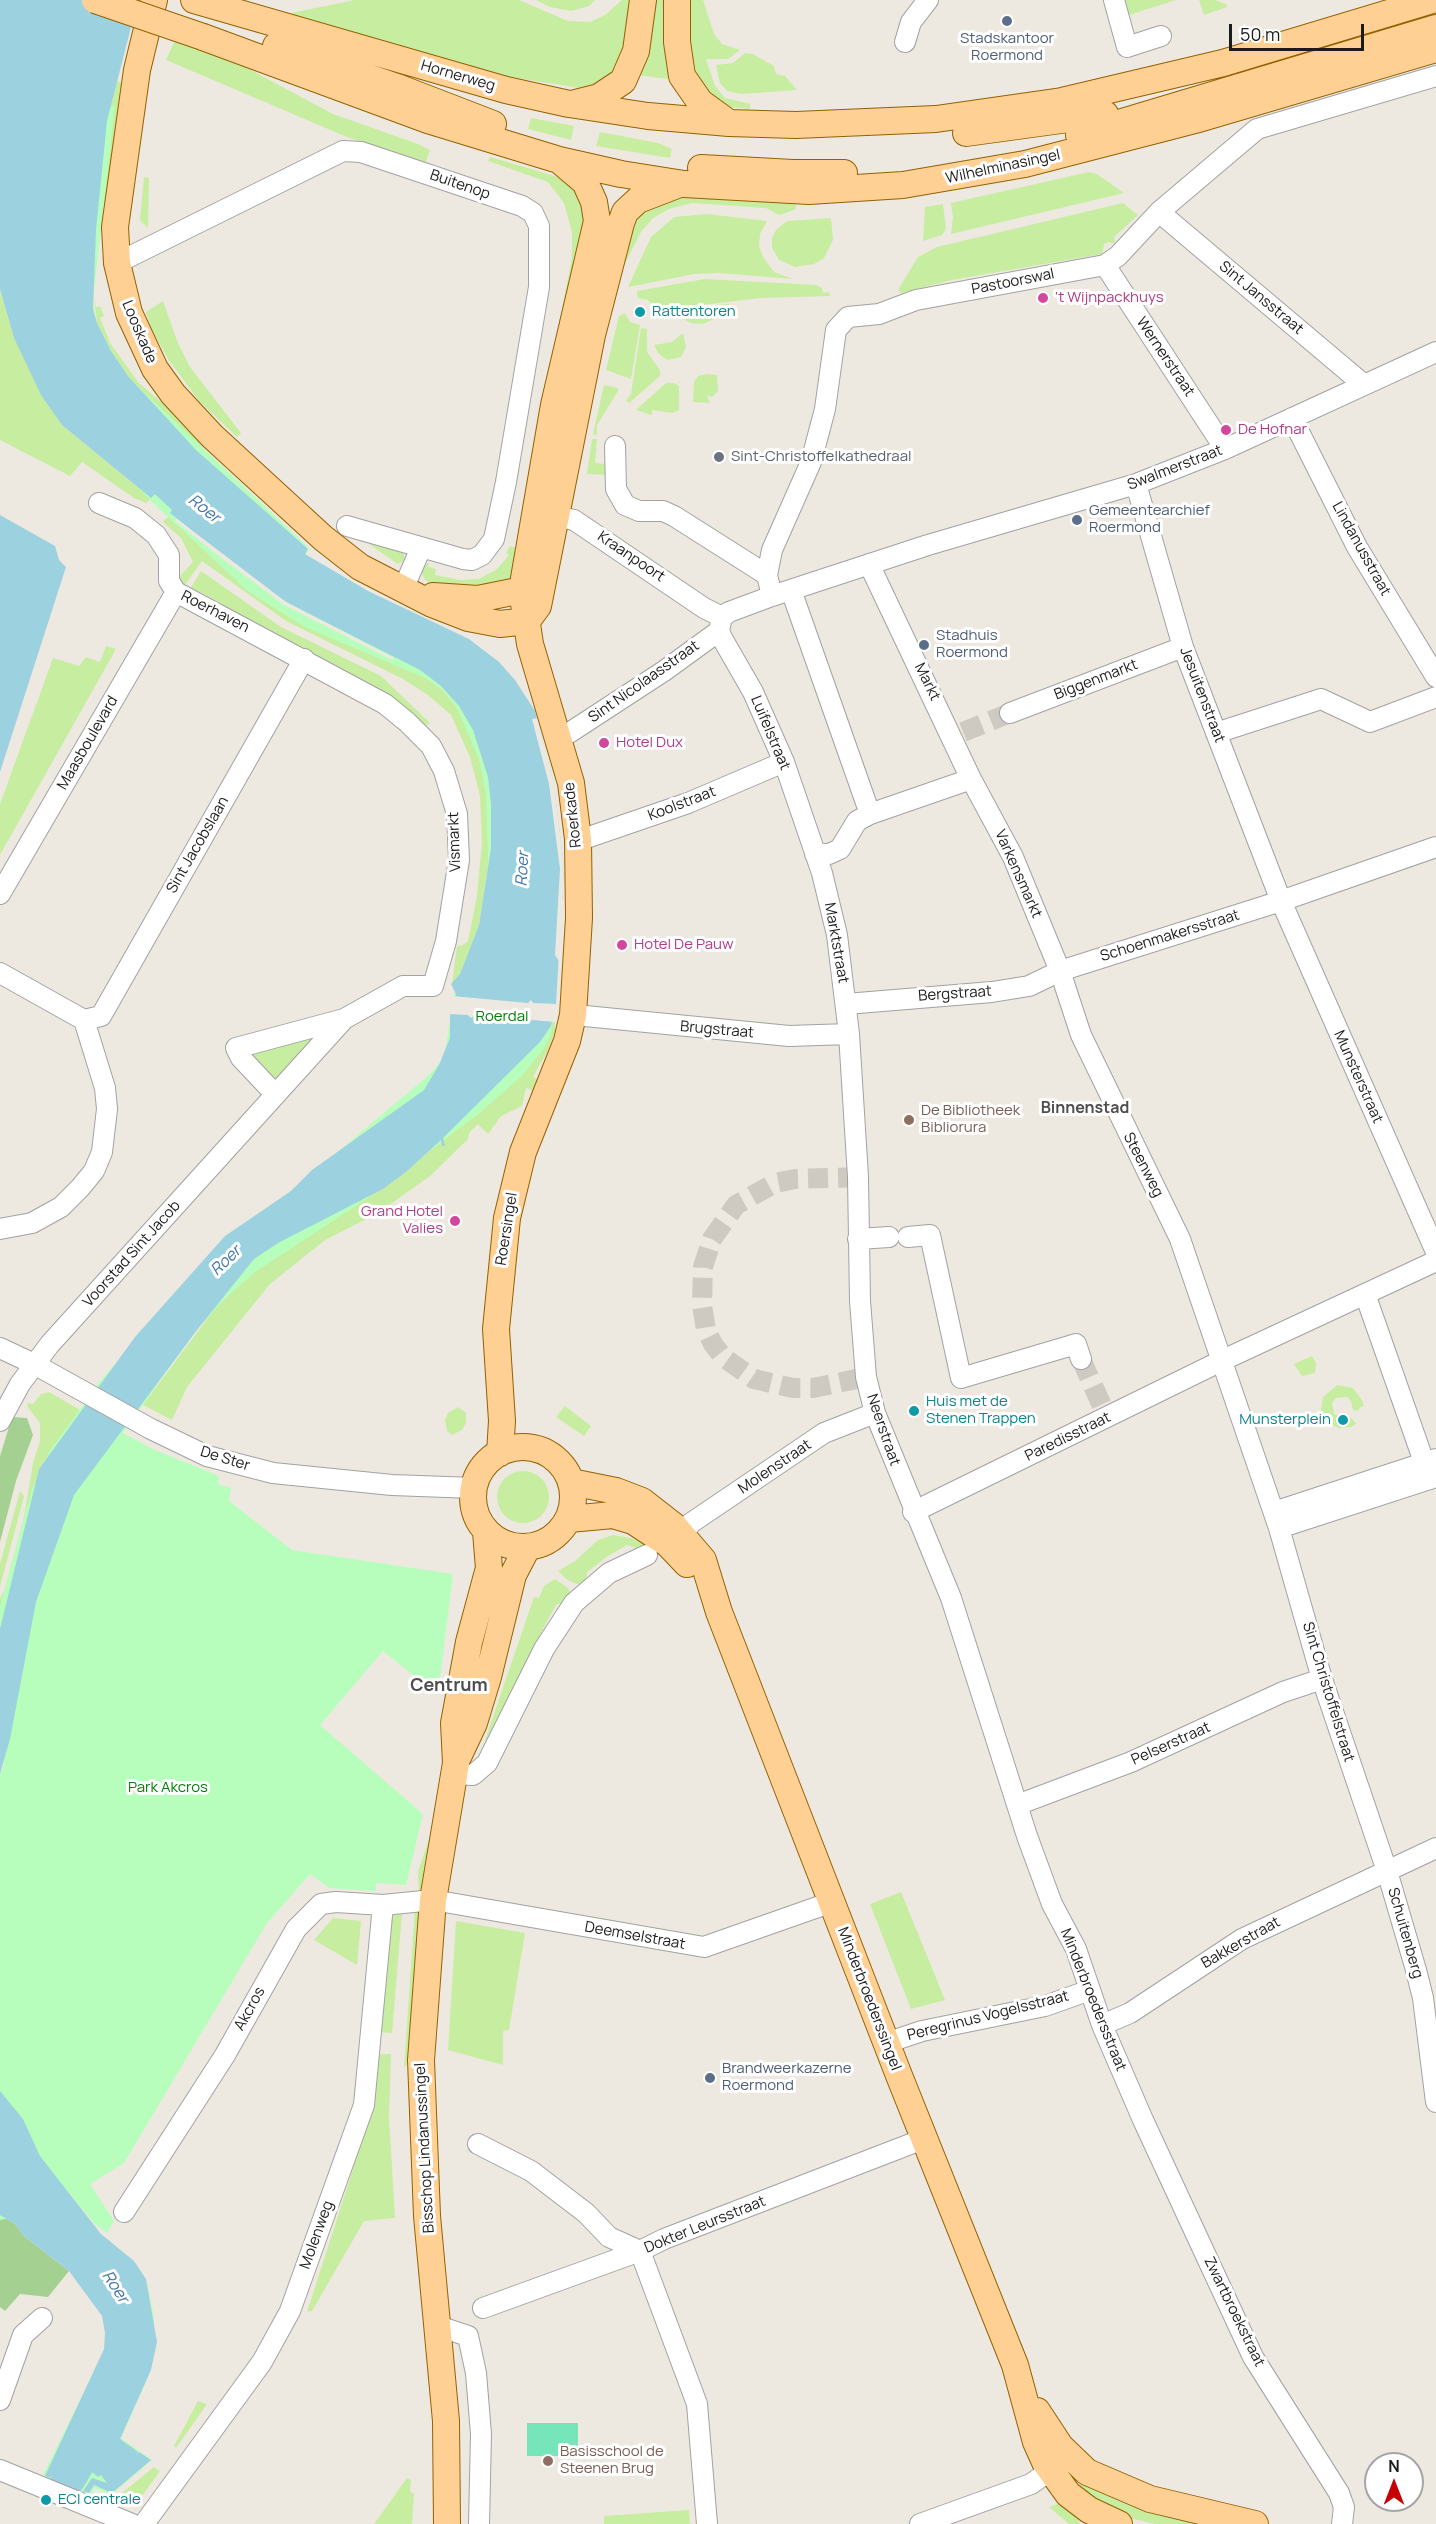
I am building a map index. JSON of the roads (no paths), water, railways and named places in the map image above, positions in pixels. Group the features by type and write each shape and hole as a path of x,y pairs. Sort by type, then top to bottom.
{"main road":[{"name":"Hornerweg","path":"95,0 204,17 509,129 635,159"},
{"name":"Hornerweg","path":"141,0 569,104 648,116 729,123"},
{"name":"Looskade","path":"154,0 137,70 115,216 117,263 129,313 140,343 173,394 212,436 341,553 360,567 450,612 484,623 527,621"},
{"path":"569,104 599,97 623,81 636,51 643,0"},
{"path":"677,0 677,42 682,76 700,102 729,123 844,125 915,121 1062,101 1223,63 1432,0"},
{"name":"Hornerweg","path":"204,17 428,120 559,160"},
{"name":"Wilhelminasingel","path":"635,159 729,171 793,173 876,171 996,154 1039,145 1436,28"},
{"name":"Wilhelminasingel","path":"559,160 621,174 684,184 809,191 903,185 978,174 1025,164 1196,120 1436,49"},
{"name":"Hornerweg","path":"397,87 644,132"},
{"name":"Wilhelminasingel","path":"644,132 782,142 884,140 940,136 1163,107"},
{"path":"527,621 538,606 554,405 597,221 594,202 585,182 559,160"},
{"path":"544,513 625,212 638,200 684,184"},
{"name":"Roerkade","path":"544,513 522,590 530,645 571,783 578,839 579,1015"},
{"name":"Looskade","path":"404,590 457,599 494,597 522,590"},
{"name":"Roersingel","path":"500,1453 502,1421 496,1329 507,1218 523,1152 579,1015"},
{"path":"522,1448 543,1451 561,1464 571,1482 573,1499 569,1519 553,1538 527,1548 503,1544 486,1532 475,1514 474,1488 484,1466 500,1453 522,1448"},
{"name":"Minderbroederssingel","path":"571,1482 635,1498 683,1534 703,1560 719,1612 886,2043 926,2138 1022,2385 1036,2442 1060,2464 1087,2472 1150,2499 1255,2524"},
{"name":"Minderbroederssingel","path":"569,1519 613,1515 650,1530 683,1559 719,1612"},
{"name":"Bisschop Lindanussingel","path":"447,2524 446,2421 427,2216 421,2091 424,2000 441,1901 455,1768 454,1723 461,1681 489,1568 486,1532"},
{"name":"Bisschop Lindanussingel","path":"455,1768 474,1723 488,1677 513,1575 527,1548"},
{"name":"Minderbroederssingel","path":"1060,2464 1068,2494 1089,2510 1119,2524"}],"street":[{"path":"905,42 911,22 928,0"},
{"path":"1114,0 1127,47 1161,36"},
{"path":"1159,212 1257,129 1436,76"},
{"name":"Buitenop","path":"117,263 343,151 361,152 528,209 539,226 539,287 494,539 482,555 472,560 421,548 347,526"},
{"name":"Pastoorswal","path":"767,575 772,550 811,462 825,409 836,330 848,318 879,314 916,300 1105,264 1118,256 1159,212"},
{"name":"Sint Jansstraat","path":"1159,212 1363,384"},
{"name":"Wernerstraat","path":"1105,264 1225,449"},
{"name":"Swalmerstraat","path":"869,564 1136,483 1225,449 1436,352"},
{"name":"Lindanusstraat","path":"1292,418 1357,547 1436,677"},
{"path":"615,446 616,489 625,505 639,511 663,511 674,516 767,575 772,596"},
{"name":"Jesuitenstraat","path":"1136,483 1183,646 1281,902"},
{"name":"Roerhaven","path":"99,503 135,518 163,543 169,555 169,581 176,592 304,659"},
{"name":"Kraanpoort","path":"544,513 574,520 704,608 721,624"},
{"path":"404,590 421,548"},
{"path":"721,624 729,612 869,564"},
{"name":"Markt","path":"869,564 958,734 971,779"},
{"path":"791,590 870,813"},
{"name":"Maasboulevard","path":"0,894 176,592"},
{"name":"Sint Nicolaasstraat","path":"568,733 620,701 721,624"},
{"name":"Luifelstraat","path":"721,624 784,762 815,854"},
{"name":"Biggenmarkt","path":"1010,713 1183,646"},
{"name":"Vismarkt","path":"304,659 385,704 431,746 444,771 457,813 459,860 446,941 433,986"},
{"name":"Sint Jacobslaan","path":"84,1020 101,1016 304,659"},
{"path":"1216,733 1321,699 1370,722 1436,697"},
{"name":"Koolstraat","path":"578,839 687,803 784,762"},
{"path":"815,854 829,854 840,849 856,821 870,813 971,779"},
{"name":"Varkensmarkt","path":"971,779 1013,857 1060,971"},
{"name":"Schoenmakersstraat","path":"1060,971 1281,902 1436,847"},
{"name":"Marktstraat","path":"815,854 837,935 849,1034"},
{"name":"Munsterstraat","path":"1281,902 1436,1251"},
{"name":"Bergstraat","path":"846,1004 992,992 1029,986 1060,971"},
{"name":"Steenweg","path":"1060,971 1081,1035 1180,1239 1221,1361"},
{"path":"0,973 84,1020 105,1088 106,1133 102,1152 94,1171 61,1207 32,1223 0,1229"},
{"name":"Voorstad Sint Jacob","path":"275,1094 241,1058 236,1048 344,1019 402,986 433,986"},
{"name":"Brugstraat","path":"579,1015 789,1036 849,1034"},
{"name":"Voorstad Sint Jacob","path":"0,1421 34,1364 344,1019"},
{"name":"Neerstraat","path":"849,1034 858,1177 858,1239 866,1377 875,1413 951,1598 1017,1805"},
{"path":"858,1239 930,1235 961,1378 1076,1344 1081,1359"},
{"path":"1276,1520 1221,1361 1436,1261"},
{"path":"1276,1520 1433,1478 1365,1294"},
{"name":"De Ster","path":"0,1348 34,1364 151,1429 207,1456 273,1473 392,1485 474,1488"},
{"name":"Paredisstraat","path":"914,1512 1105,1413 1221,1361"},
{"name":"Molenstraat","path":"683,1534 691,1523 824,1433 875,1413"},
{"path":"1276,1520 1436,1459"},
{"name":"Sint Christoffelstraat","path":"1276,1520 1322,1679 1387,1871"},
{"path":"455,1768 473,1775 488,1763 544,1649 574,1603 609,1573 647,1555"},
{"name":"Pelserstraat","path":"1017,1805 1131,1762 1283,1692 1322,1679"},
{"name":"Minderbroedersstraat","path":"1017,1805 1052,1904 1076,1949 1102,2025 1162,2159"},
{"name":"Bakkerstraat","path":"1102,2025 1130,2013 1242,1939 1436,1848"},
{"name":"Schuitenberg","path":"1387,1871 1423,1998 1436,2102"},
{"name":"Deemselstraat","path":"441,1901 704,1947 832,1902"},
{"name":"Akcros","path":"124,2212 225,2055 296,1929 321,1904 336,1902 383,1905 441,1901"},
{"name":"Molenweg","path":"144,2524 262,2362 290,2312 364,2105 383,1905"},
{"name":"Peregrinus Vogelsstraat","path":"886,2043 922,2031 1045,2006 1090,1990"},
{"name":"Dokter Leursstraat","path":"483,2308 640,2251 664,2239 926,2138"},
{"path":"478,2144 531,2171 586,2213 609,2237 640,2251 698,2404 707,2524"},
{"name":"Zwartbroekstraat","path":"1162,2159 1253,2357 1339,2493 1344,2507 1342,2524"},
{"path":"0,2400 23,2336 42,2318"},
{"path":"438,2326 468,2336 480,2404 478,2524"},
{"path":"920,2524 949,2519 1031,2484 1060,2464"},
{"path":"0,2470 132,2524"}],"water":[{"name":"Roerdal","path":"0,0 138,0 107,121 96,230 93,309 97,323 111,351 128,376 196,450 308,549 305,554 368,591 469,639 499,662 515,680 535,711 554,784 564,868 556,1004 551,1026 540,1042 443,1138 445,1146 442,1146 441,1140 406,1172 383,1189 278,1243 254,1259 197,1330 74,1495 36,1602 10,1739 0,1774 0,1629 39,1469 135,1337 225,1236 291,1191 312,1170 424,1090 439,1065 450,1038 450,1016 456,994 451,984 460,974 479,925 491,848 491,804 488,777 473,730 459,706 441,686 420,670 286,602 254,580 170,513 172,510 155,494 151,498 62,425 41,395 14,338 0,289"},
{"path":"0,515 55,546 59,560 66,567 0,772"},
{"path":"0,2091 23,2119 40,2156 101,2234 134,2261 146,2279 157,2342 151,2370 120,2439 138,2452 136,2455 139,2452 151,2460 112,2493 94,2485 89,2493 83,2491 92,2478 107,2483 101,2475 98,2477 92,2472 77,2485 52,2475 50,2478 45,2476 104,2349 105,2333 102,2316 69,2271 24,2236 15,2224 0,2215"}],"waterway":[{"name":"Roer","path":"66,2484 95,2436"}],"tunnel":[{"path":"963,732 1010,713"},
{"path":"858,1177 795,1179 775,1183 736,1205 712,1239 703,1267 702,1305 706,1330 713,1344 723,1357 754,1379 793,1388 813,1388 866,1377"},
{"path":"1081,1359 1103,1408"}],"place":[{"name":"Stadskantoor Roermond","path":"1007,21"},
{"name":"'t Wijnpackhuys","path":"1043,298"},
{"name":"Rattentoren","path":"640,312"},
{"name":"De Hofnar","path":"1226,430"},
{"name":"Sint-Christoffelkathedraal","path":"719,457"},
{"name":"Gemeentearchief Roermond","path":"1077,520"},
{"name":"Stadhuis Roermond","path":"924,645"},
{"name":"Hotel Dux","path":"604,743"},
{"name":"Hotel De Pauw","path":"622,945"},
{"name":"De Bibliotheek Bibliorura","path":"909,1120"},
{"name":"Grand Hotel Valies","path":"455,1221"},
{"name":"Huis met de Stenen Trappen","path":"914,1411"},
{"name":"Munsterplein","path":"1343,1420"},
{"name":"Brandweerkazerne Roermond","path":"710,2078"},
{"name":"Basisschool de Steenen Brug","path":"548,2461"},
{"name":"ECI centrale","path":"46,2500"}],"district":[{"name":"Binnenstad","path":"1085,1109"},
{"name":"Centrum","path":"449,1686"}],"park label":[{"name":"Park Akcros","path":"168,1788"}]}
